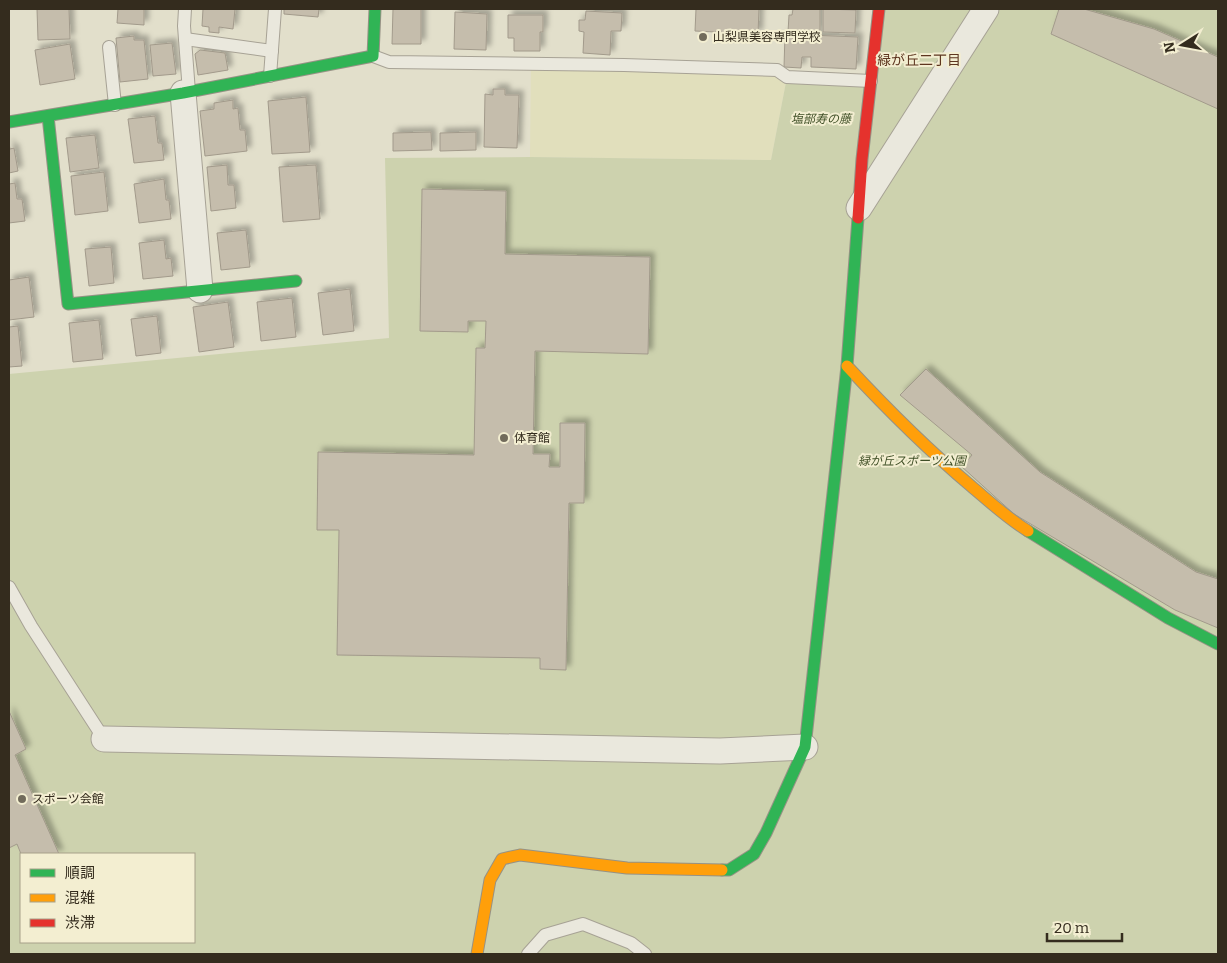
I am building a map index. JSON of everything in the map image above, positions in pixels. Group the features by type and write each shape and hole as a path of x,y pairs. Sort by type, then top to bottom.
{"street":[{"path":"9,122 186,93 373,56 376,9"},
{"path":"477,954 490,880 502,859 520,855 626,868 729,870 754,854 766,833 805,747 847,366 862,158 879,9"},
{"path":"859,208 986,9"},
{"path":"186,93 200,290"},
{"path":"48,116 68,304 296,281"},
{"path":"847,366 891,412 954,472 1010,520 1168,618 1218,644"},
{"path":"104,739 720,752 805,747"}],"lane":[{"path":"185,9 186,93"},
{"path":"270,76 275,9"},
{"path":"185,40 272,51"},
{"path":"109,47 115,105"},
{"path":"373,56 390,62 624,65 777,70 787,77 872,81"},
{"path":"9,587 31,626 104,739"},
{"path":"528,954 545,935 583,924 631,943 645,954"}],"shaded area":[{"path":"531,63 777,70 787,77 771,160 530,157"}],"green space":[{"name":"緑が丘スポーツ公園","path":"879,9 1218,9 1218,954 9,954 9,374 389,338 385,158 530,157 771,160 787,77 871,81"}],"building":[{"path":"37,9 69,9 70,39 38,40"},
{"path":"118,9 144,9 144,25 117,23"},
{"path":"203,9 235,9 233,29 219,27 219,33 209,32 209,27 202,26"},
{"path":"284,9 319,9 318,17 284,14"},
{"path":"393,9 421,9 421,44 392,44"},
{"path":"696,9 759,9 758,34 695,31"},
{"path":"793,9 820,9 820,33 788,32 789,15 792,15"},
{"path":"823,9 856,10 855,33 823,32"},
{"path":"1059,9 1084,9 1154,29 1218,57 1218,109 1051,34"},
{"path":"586,11 622,13 621,31 611,31 610,55 583,53 584,32 579,31 579,20 585,20"},
{"path":"455,12 487,14 486,50 454,49"},
{"path":"508,15 543,15 543,32 540,32 540,51 514,51 514,38 508,38"},
{"path":"785,34 858,37 856,69 811,67 811,57 802,57 801,68 784,67"},
{"path":"134,36 134,40 144,40 148,79 120,82 116,38"},
{"path":"172,43 176,74 153,76 150,45"},
{"path":"70,44 75,79 40,85 35,50"},
{"path":"200,50 225,53 228,70 198,75 195,54"},
{"path":"493,89 505,89 505,95 519,95 517,148 484,147 485,94 493,95"},
{"path":"306,97 310,152 272,154 268,101"},
{"path":"233,100 233,109 238,108 240,130 245,130 247,151 205,156 200,111 214,109 214,103"},
{"path":"155,116 158,143 162,143 164,160 134,163 128,119"},
{"path":"431,132 432,150 393,151 393,133"},
{"path":"476,132 476,150 440,151 440,133"},
{"path":"95,135 99,168 70,172 66,138"},
{"path":"9,142 10,149 14,148 18,171 9,173"},
{"path":"227,165 228,185 234,185 236,208 211,211 207,167"},
{"path":"316,165 320,219 283,222 279,167"},
{"path":"104,172 108,211 75,215 71,176"},
{"path":"164,179 166,200 169,200 171,219 139,223 134,184"},
{"path":"15,183 17,199 22,199 25,221 9,223 9,184"},
{"name":"体育館","path":"422,189 506,191 505,254 650,257 648,354 535,351 533,454 550,454 549,467 560,467 560,423 585,423 584,503 569,503 566,670 540,669 540,658 337,655 339,530 317,530 318,452 474,455 476,348 485,348 486,321 468,321 468,332 420,331"},
{"path":"246,230 250,267 221,270 217,233"},
{"path":"164,240 166,259 171,258 173,276 143,279 139,243"},
{"path":"111,247 114,283 89,286 85,249"},
{"path":"29,277 34,317 9,320 9,280"},
{"path":"350,289 354,331 323,335 318,293"},
{"path":"292,298 296,337 261,341 257,302"},
{"path":"228,302 234,347 199,352 193,307"},
{"path":"157,316 161,353 136,356 131,319"},
{"path":"99,320 103,359 73,362 69,323"},
{"path":"18,326 22,366 9,367 9,327"},
{"path":"926,369 1040,472 1196,572 1218,579 1218,628 1175,610 1014,514 962,467 972,455 900,395"},
{"name":"スポーツ会館","path":"9,711 26,749 15,755 59,853 21,853 17,844 9,848"}],"traffic: fast":[{"path":"9,122 183,93 373,56 375,9"},
{"path":"48,116 68,304 296,281"},
{"path":"722,870 729,870 754,854 766,833 805,747 847,366 858,218"},
{"path":"1028,531 1168,618 1218,644"}],"traffic: slow":[{"path":"847,366 939,458 999,510 1028,531"},
{"path":"477,954 490,880 502,859 520,855 627,868 722,870"}],"traffic: jam":[{"path":"858,218 862,159 879,9"}],"place":[{"name":"山梨県美容専門学校","path":"703,37"},
{"name":"体育館","path":"504,438"},
{"name":"スポーツ会館","path":"22,799"}],"district":[{"name":"緑が丘二丁目","path":"919,60"}],"park label":[{"name":"塩部寿の藤","path":"821,119"}]}
